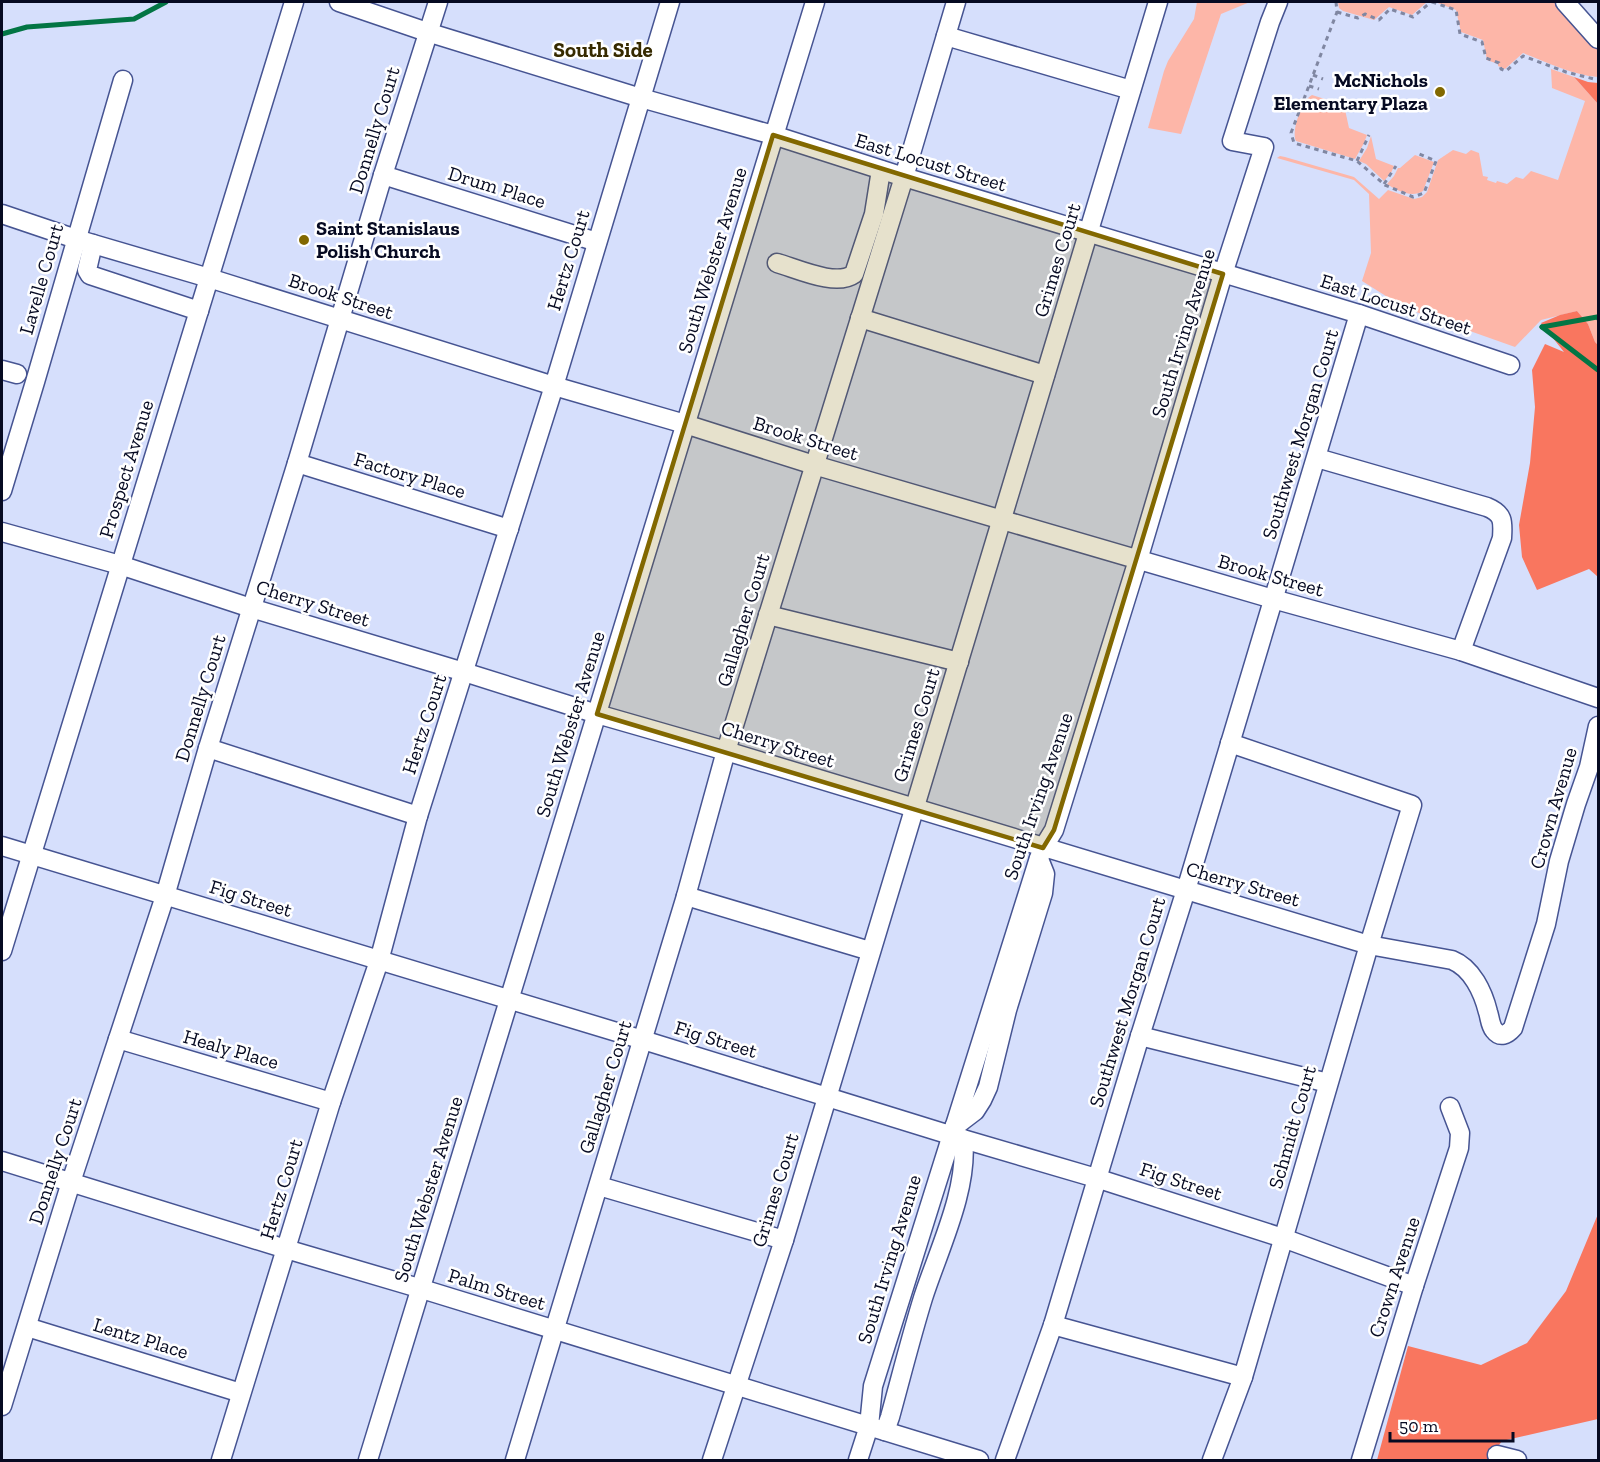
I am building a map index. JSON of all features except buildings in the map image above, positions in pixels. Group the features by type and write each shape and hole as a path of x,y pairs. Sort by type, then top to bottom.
{"street":[{"name":"Prospect Avenue","path":"2,951 294,2"},
{"name":"East Locust Street","path":"339,2 641,98 773,135 881,170 1359,314 1510,365"},
{"name":"Donnelly Court","path":"2,1406 71,1182 165,896 208,748 438,2"},
{"name":"Hertz Court","path":"221,1461 331,1102 379,961 418,816 554,386 670,2"},
{"name":"South Webster Avenue","path":"368,1461 815,2"},
{"name":"Gallagher Court","path":"515,1461 686,896 726,751 956,2"},
{"name":"Grimes Court","path":"712,1461 784,1240 1158,2"},
{"name":"South Irving Avenue","path":"858,1461 877,1429 873,1386 956,1134 1041,853 1054,830 1138,560 1223,274 1264,147 1232,141 1278,2"},
{"path":"1565,2 1599,39"},
{"path":"946,36 1131,90"},
{"name":"Lavelle Court","path":"2,491 35,382 84,242 123,80"},
{"path":"777,263 833,279 848,278 854,274 874,214 881,170"},
{"name":"Drum Place","path":"383,175 597,242"},
{"name":"Brook Street","path":"2,214 84,242 209,278 814,465 1001,521 1461,651 1599,698"},
{"path":"84,242 87,270 90,274 199,311"},
{"name":"Southwest Morgan Court","path":"1005,1461 1053,1325 1359,314"},
{"path":"860,318 1045,375"},
{"path":"1317,458 1487,507 1500,514 1503,527 1502,538 1461,651"},
{"name":"Factory Place","path":"297,463 509,530"},
{"name":"Cherry Street","path":"2,532 120,565 251,608 914,809 1041,853 1186,891 1370,945 1434,956 1460,964 1473,979 1483,998 1492,1026 1499,1035 1503,1036"},
{"path":"768,615 958,662"},
{"name":"Crown Avenue","path":"1503,1036 1513,1028 1531,973 1546,924 1559,861 1575,804 1589,767 1599,726"},
{"name":"Schmidt Court","path":"1212,1461 1243,1377 1412,804 1230,743"},
{"path":"208,748 418,816"},
{"name":"Fig Street","path":"2,846 827,1097 956,1134 1283,1238 1414,1286"},
{"path":"686,896 870,951"},
{"path":"1140,1036 1328,1083"},
{"name":"Healy Place","path":"118,1039 331,1102"},
{"name":"Crown Avenue","path":"1361,1461 1459,1148 1460,1133 1450,1107"},
{"path":"877,1429 890,1417 923,1299 947,1230 963,1173 964,1151 956,1134"},
{"name":"Palm Street","path":"2,1161 979,1461"},
{"path":"599,1186 784,1240"},
{"path":"902,1293 923,1299"},
{"path":"1053,1325 1243,1377"},
{"name":"Lentz Place","path":"27,1327 241,1393"}],"path":[{"path":"1336,2 1337,12 1291,133 1294,143 1357,161 1384,184 1413,197 1424,193 1436,161 1417,153"},
{"path":"1337,12 1358,18 1365,14 1379,20 1390,9 1413,16 1432,2 1456,10 1460,34 1482,42 1485,58 1499,63 1501,69 1506,70 1523,56 1566,72 1599,79"},
{"path":"1312,75 1323,79"},
{"path":"1308,86 1319,89"},
{"path":"1357,161 1369,135"},
{"path":"1384,184 1396,166"}],"highlighted area":[{"path":"773,135 1223,274 1054,830 1043,848 597,714"}],"shaded area":[{"path":"1197,2 1250,2 1221,14 1181,134 1148,128 1164,71 1194,19"},
{"path":"1338,2 1427,2 1412,15 1389,7 1374,20 1343,11 1339,8"},
{"path":"1435,2 1562,2 1598,42 1598,77 1570,71 1523,53 1505,69 1498,66 1487,60 1483,40 1461,32 1456,10"},
{"path":"1551,69 1574,77 1598,104 1598,345 1588,324 1577,311 1541,320 1515,347 1405,308 1362,281 1371,253 1369,194 1354,180 1277,158 1285,157 1354,177 1379,199 1388,190 1414,199 1422,197 1427,192 1438,160 1453,150 1466,154 1471,150 1479,153 1483,176 1496,183 1497,181 1507,184 1516,177 1523,179 1531,171 1558,180 1585,101 1552,88"},
{"path":"1574,77 1598,83 1598,104"},
{"path":"1312,95 1344,105 1349,128 1367,135 1355,159 1296,141 1295,130 1298,116"},
{"path":"1371,136 1376,159 1394,166 1384,181 1366,164 1359,161"},
{"path":"1415,155 1434,162 1423,191 1409,194 1387,184 1398,168"},
{"path":"1577,311 1588,324 1598,345 1598,577 1589,569 1537,590 1522,557 1519,525 1530,463 1535,407 1532,370 1545,344 1564,352 1541,323"},
{"path":"1598,1214 1598,1419 1502,1441 1488,1460 1377,1460 1408,1346 1481,1365 1527,1343 1566,1291"}],"waterway":[{"path":"2,34 27,27 134,19 166,2"},
{"path":"1542,327 1598,318"},
{"path":"1542,327 1598,370"}],"place":[{"name":"McNichols Elementary Plaza","path":"1440,92"},
{"name":"Saint Stanislaus Polish Church","path":"304,240"}],"district":[{"name":"South Side","path":"603,50"}]}
